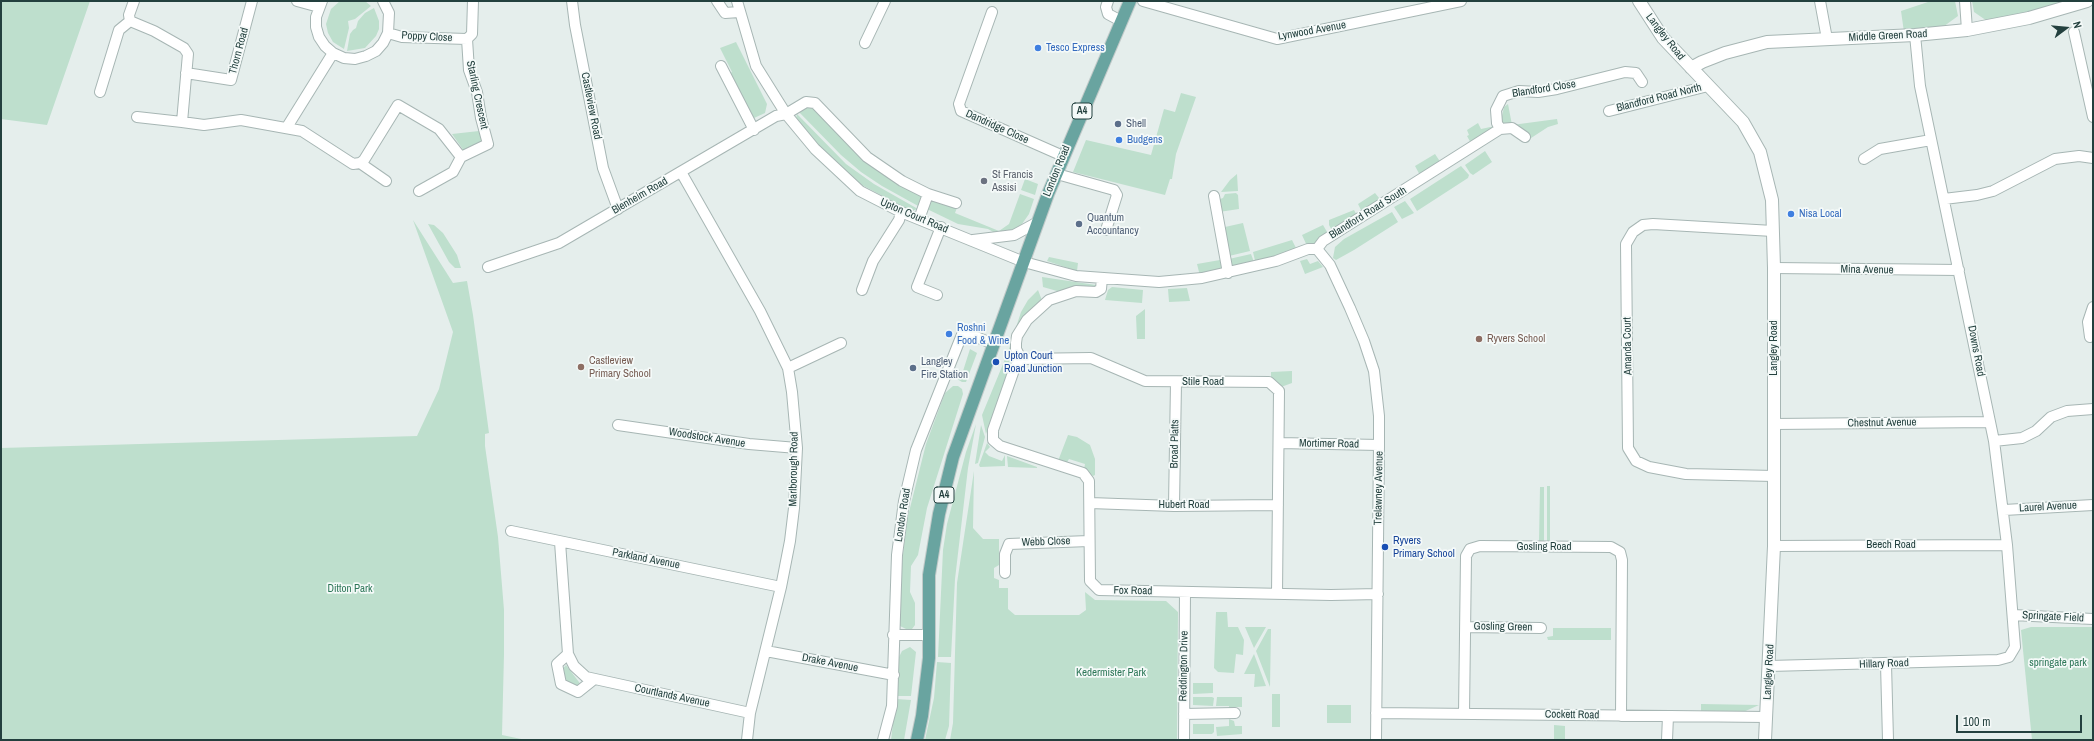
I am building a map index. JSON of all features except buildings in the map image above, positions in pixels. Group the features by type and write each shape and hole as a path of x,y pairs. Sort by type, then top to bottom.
{"main road":[{"name":"London Road","path":"917,740 922,716 929,658 929,575 939,514 953,457 1063,156 1130,1"}],"street":[{"path":"130,21 129,15 134,1"},
{"name":"Thorn Road","path":"186,73 231,80 252,1"},
{"path":"297,1 321,4 316,22 319,37 325,46 333,53 344,58 366,56 376,51 383,43 388,33 389,13 383,1"},
{"path":"467,39 472,34 473,1"},
{"name":"Castleview Road","path":"572,1 575,25 603,168 618,209"},
{"path":"717,1 725,13 739,12"},
{"name":"Upton Court Road","path":"737,1 756,66 786,114 815,149 860,191 901,212 1024,262"},
{"path":"865,43 885,1"},
{"path":"1108,1 1106,7 1108,14 1121,21"},
{"name":"Lynwood Avenue","path":"1142,1 1277,39 1461,1"},
{"name":"Langley Road","path":"1639,1 1663,38 1743,122 1760,152 1772,200 1774,268 1774,546 1766,740"},
{"path":"1820,1 1827,39"},
{"path":"1965,1 1967,30"},
{"name":"Middle Green Road","path":"1691,68 1725,53 1767,42 1915,35 1967,30 2029,18 2087,1"},
{"name":"Dandridge Close","path":"992,12 959,104 961,111 1063,156"},
{"path":"130,21 154,31 184,48 188,54 182,122"},
{"path":"100,92 118,30 130,21"},
{"path":"2074,32 2093,117"},
{"name":"Poppy Close","path":"388,33 402,37 467,39"},
{"name":"Downs Road","path":"1915,35 1920,86 1960,270 1994,441 2004,510 2008,544 2014,647 2009,657 1998,660"},
{"name":"Starling Crescent","path":"461,157 488,144 481,118 477,92 469,70 467,39"},
{"path":"287,127 333,53"},
{"path":"722,66 754,130"},
{"name":"Blandford Close","path":"1500,129 1497,123 1496,110 1503,96 1519,91 1538,92 1557,89 1625,72 1636,73 1642,82"},
{"name":"Blandford Road North","path":"1609,111 1708,86"},
{"path":"786,114 806,102 815,103 867,157 902,181 928,194 956,203"},
{"path":"137,117 204,125 241,120 287,127 302,131 353,164 360,163 364,160 398,105 439,129 461,157 453,172 419,192"},
{"name":"Blenheim Road","path":"488,267 559,243 776,116 786,114"},
{"path":"1500,129 1512,128 1525,137"},
{"name":"Blandford Road South","path":"1317,249 1323,241 1500,129"},
{"path":"1864,160 1880,149 1931,140"},
{"path":"1944,199 1977,195 1993,191 2055,159 2080,156 2093,158"},
{"path":"360,163 386,181"},
{"name":"Marlborough Road","path":"681,172 760,311 788,368 796,448 794,508 781,586 750,713 747,740"},
{"path":"1057,174 1114,190 1117,195 1106,230"},
{"path":"919,219 928,194"},
{"path":"1214,196 1228,274"},
{"path":"862,290 873,261 899,220 901,212"},
{"path":"969,240 1014,235 1038,222"},
{"name":"Amanda Court","path":"1773,231 1653,224 1643,225 1633,232 1626,244 1628,448 1636,461 1649,468 1686,474 1774,476"},
{"path":"937,295 917,287 941,227"},
{"path":"1024,262 1069,275 1159,282 1228,274 1276,261 1308,249 1317,249"},
{"name":"Trelawney Avenue","path":"1317,249 1330,265 1364,340 1374,371 1379,416 1376,740"},
{"name":"Mina Avenue","path":"1774,268 1960,270"},
{"path":"1021,359 1016,349 1017,336 1027,320 1049,300 1076,291 1096,292 1101,289 1102,278"},
{"path":"2090,337 2088,322 2093,307"},
{"name":"London Road","path":"883,740 892,706 894,675 893,635 897,555 904,501 916,450 963,332 994,344"},
{"path":"788,368 841,343"},
{"name":"Stile Road","path":"1021,359 1091,358 1145,380 1176,382 1269,382 1279,391 1278,594"},
{"name":"Fox Road","path":"1021,359 1015,367 993,430 993,440 1000,446 1083,473 1089,481 1090,581 1099,590 1278,594 1378,594"},
{"name":"Broad Platts","path":"1174,506 1176,382"},
{"path":"1994,441 2022,438 2036,431 2051,417 2068,411 2093,408"},
{"name":"Chestnut Avenue","path":"1774,424 1990,422"},
{"name":"Woodstock Avenue","path":"618,425 749,444 796,448"},
{"name":"Mortimer Road","path":"1279,443 1379,445"},
{"name":"Hubert Road","path":"1090,503 1174,506 1278,505"},
{"name":"Laurel Avenue","path":"2004,510 2093,505"},
{"name":"Parkland Avenue","path":"511,531 781,586"},
{"name":"Webb Close","path":"1005,573 1005,554 1009,544 1089,541"},
{"name":"Courtlands Avenue","path":"560,542 568,654 574,666 586,677 593,680 750,713"},
{"name":"Beech Road","path":"1774,546 2008,544"},
{"name":"Gosling Road","path":"1464,714 1466,556 1470,549 1480,546 1611,547 1620,552 1622,560 1622,716"},
{"name":"Reddington Drive","path":"1184,740 1185,592"},
{"name":"Springate Field","path":"2013,616 2093,619"},
{"name":"Gosling Green","path":"1465,626 1541,628"},
{"path":"893,635 930,635"},
{"name":"Drake Avenue","path":"766,651 894,675"},
{"path":"568,654 557,664 561,684 578,692 593,680"},
{"name":"Hillary Road","path":"1769,666 1998,660"},
{"path":"1886,664 1888,740"},
{"path":"1184,714 1235,713"},
{"name":"Cockett Road","path":"1376,713 1767,717"},
{"path":"1667,740 1668,716"}],"green space":[{"path":"1,1 90,1 47,125 1,119"},
{"path":"340,1 365,1 371,6 355,19 348,21 349,28 344,49 333,42 328,33 326,24 331,9"},
{"path":"1931,1 1955,1 1958,16 1936,32 1904,32 1901,11"},
{"path":"1972,1 2072,1 1990,23 1974,12"},
{"path":"374,8 379,21 379,29 376,36 365,48 347,51 350,34 356,28 358,21 365,13"},
{"path":"736,42 767,104 765,113 754,118 748,115 728,75 732,72 720,48"},
{"path":"1181,93 1196,97 1176,154 1172,179 1170,179 1165,195 1073,172 1086,140 1151,155 1164,109 1175,112"},
{"path":"1508,104 1512,125 1557,119 1558,124 1548,127 1528,140 1514,132 1507,134 1502,123 1502,116 1504,107"},
{"path":"809,106 815,108 835,129 922,194 920,207 882,186 861,172 841,155 798,111 801,108"},
{"path":"797,114 846,164 874,184 918,209 911,211 860,184 821,148 796,118"},
{"path":"1478,123 1481,129 1495,126 1473,147 1467,136 1469,135 1467,130"},
{"path":"479,131 483,138 481,145 464,151 452,134"},
{"path":"1485,151 1492,162 1473,175 1465,165"},
{"path":"1435,154 1443,166 1422,179 1415,166"},
{"path":"1461,166 1469,175 1468,178 1417,211 1410,199"},
{"path":"1237,174 1238,191 1221,192 1230,180"},
{"path":"1025,179 1038,184 1035,195 1021,190"},
{"path":"1236,193 1238,195 1239,209 1219,212 1220,199 1223,198 1225,194"},
{"path":"1375,193 1384,204 1364,216 1358,204"},
{"path":"1020,194 1034,199 1029,214 1022,224 1015,229 995,233 988,229 958,224 927,209 931,199 958,205 955,213 999,231 1009,224"},
{"path":"1405,201 1414,213 1402,219 1394,207"},
{"path":"1354,210 1359,219 1334,234 1329,225 1329,220"},
{"path":"1392,212 1398,222 1336,260 1333,258 1335,247 1344,239"},
{"name":"Ditton Park","path":"413,220 453,283 467,281 489,433 485,434 485,446 498,537 504,610 502,735 526,740 1,740 1,448 417,436 439,389 453,332"},
{"path":"1243,223 1250,251 1229,256 1225,227"},
{"path":"428,224 434,225 443,233 457,255 461,268 455,268 449,262"},
{"path":"1323,225 1330,237 1308,248 1302,235"},
{"path":"1292,240 1298,252 1256,265 1253,252"},
{"path":"1251,254 1254,262 1232,268 1229,259"},
{"path":"1049,257 1078,263 1077,271 1047,261"},
{"path":"1307,259 1310,264 1318,261 1323,267 1305,274 1300,261"},
{"path":"1220,260 1223,268 1200,276 1197,264"},
{"path":"1042,277 1098,286 1064,293 1043,287"},
{"path":"1112,287 1143,290 1142,303 1105,300 1108,290"},
{"path":"1187,288 1190,301 1169,302 1168,289"},
{"path":"1038,290 1043,303 1025,322 986,434 982,415 1008,352 1021,312 1028,300"},
{"path":"1145,309 1145,339 1137,339 1136,316"},
{"path":"970,349 977,353 966,382 962,382 957,379 954,368 963,371"},
{"path":"1292,371 1292,383 1281,387 1271,382 1271,372"},
{"path":"953,386 958,386 962,389 963,394 927,508 918,555 911,566 910,592 915,603 915,625 912,629 906,629 900,626 897,621 898,598 907,520 926,444 945,393"},
{"path":"976,424 968,468 955,579 951,657 938,657 943,550 947,524 966,452"},
{"path":"981,425 985,437 978,463 975,464"},
{"path":"1068,435 1077,437 1090,445 1095,459 1095,475 1093,476 1084,469 1085,464 1069,459 1066,464 1058,461"},
{"path":"987,443 990,447 985,452 989,456 1002,461 1005,455 1005,466 980,467 979,465"},
{"path":"1007,456 1037,467 1037,468 1008,467"},
{"name":"Kedermister Park","path":"974,471 973,528 983,539 999,539 999,565 994,568 994,578 999,580 999,588 1008,588 1008,609 1015,615 1079,615 1086,610 1085,592 1095,600 1166,601 1178,612 1177,740 950,740 953,723 957,583"},
{"path":"1547,486 1550,486 1550,542 1547,542"},
{"path":"1540,487 1544,487 1544,542 1539,542"},
{"path":"1216,612 1227,612 1228,627 1238,627 1244,640 1243,655 1236,654 1234,673 1218,672 1214,668"},
{"path":"1245,627 1266,627 1254,648"},
{"name":"springate park","path":"2031,627 2093,627 2093,740 2032,740 2021,630"},
{"path":"1553,628 1611,628 1611,640 1548,640 1547,637 1553,636"},
{"path":"1268,629 1271,629 1270,687 1256,651"},
{"path":"910,647 916,652 911,696 897,696 898,659 902,651"},
{"path":"1254,654 1266,686 1254,687 1255,674 1244,674"},
{"path":"937,662 951,663 949,726 945,740 925,740 934,698"},
{"path":"566,665 582,686 571,690 560,672"},
{"path":"1193,683 1213,683 1213,693 1193,694"},
{"path":"1272,694 1280,694 1280,727 1272,727"},
{"path":"1193,697 1212,697 1214,698 1213,706 1193,705"},
{"path":"1217,697 1242,697 1242,707 1236,707 1229,713 1229,706 1216,706"},
{"path":"896,699 911,700 904,740 891,740"},
{"path":"1701,704 1759,705 1741,713 1701,713"},
{"path":"1327,705 1351,705 1351,723 1327,723"},
{"path":"1229,719 1234,721 1235,726 1242,726 1242,734 1217,736 1216,727 1229,726"},
{"path":"1193,724 1214,724 1214,732 1212,734 1193,734"},
{"path":"1554,725 1565,726 1565,740 1554,740"}],"place":[{"name":"Tesco Express","path":"1038,48"},
{"name":"Shell","path":"1118,124"},
{"name":"Budgens","path":"1119,140"},
{"name":"St Francis Assisi","path":"984,181"},
{"name":"Nisa Local","path":"1791,214"},
{"name":"Quantum Accountancy","path":"1079,224"},
{"name":"Roshni Food & Wine","path":"949,334"},
{"name":"Ryvers School","path":"1479,339"},
{"name":"Upton Court Road Junction","path":"996,362"},
{"name":"Castleview Primary School","path":"581,367"},
{"name":"Langley Fire Station","path":"913,368"},
{"name":"Ryvers Primary School","path":"1385,547"}]}
